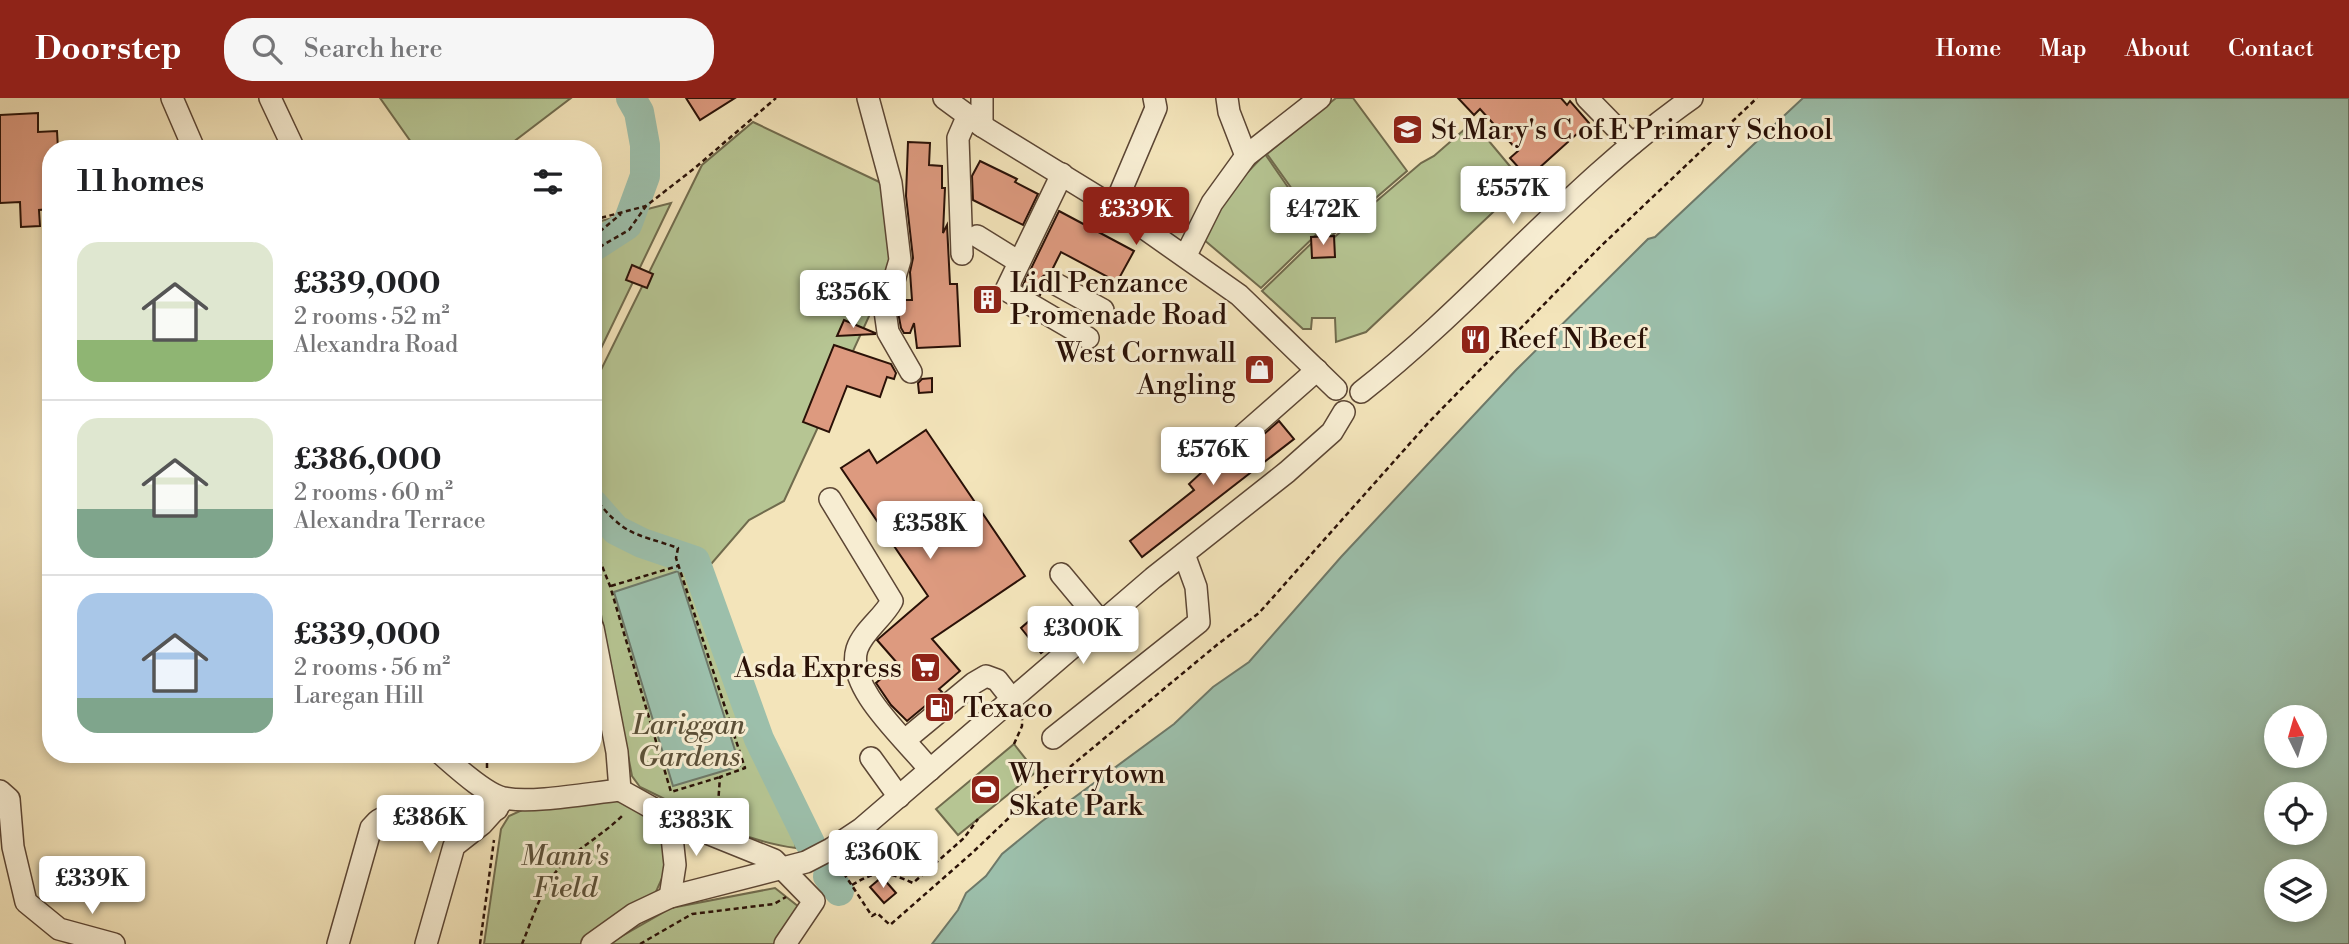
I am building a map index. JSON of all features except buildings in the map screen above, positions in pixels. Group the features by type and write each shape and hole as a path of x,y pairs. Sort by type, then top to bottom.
{"street":[{"path":"172,98 190,140"},
{"path":"270,98 290,140"},
{"path":"868,98 891,183 900,260 885,311 888,332 911,372"},
{"path":"944,98 1186,255 1239,295 1336,389"},
{"path":"962,254 958,138 975,120 982,98"},
{"path":"1114,206 1156,108 1154,98"},
{"path":"1227,98 1229,112 1246,156"},
{"path":"1186,255 1212,203 1246,156 1297,106 1320,98"},
{"path":"1587,98 1632,144"},
{"path":"1361,392 1410,353 1632,144 1687,100"},
{"path":"1062,174 1006,290 1088,338"},
{"path":"977,236 1019,262"},
{"path":"1054,283 1103,310"},
{"path":"1065,324 1080,297"},
{"path":"1241,437 1317,370"},
{"path":"1343,384 1350,384 1361,392 1360,406 1353,412 1344,412 1334,403 1336,389 1343,384"},
{"path":"592,944 634,915 670,897 806,862 861,829 1101,622 1323,440 1332,432 1344,412"},
{"path":"830,499 892,601 858,647 855,666 863,689 930,770"},
{"path":"1053,738 1199,622 1196,587 1184,554"},
{"path":"1061,574 1101,622"},
{"path":"602,674 617,752 629,795"},
{"path":"905,740 986,676 997,680 1012,699"},
{"path":"870,758 899,797"},
{"path":"453,763 486,789 500,804"},
{"path":"0,791 9,799 13,847 26,902 59,929 114,944"},
{"path":"338,944 371,828 380,820 404,813 466,809 535,799 629,795 670,818 774,860 784,869 814,901 785,944"},
{"path":"426,944 454,846 500,804"},
{"path":"670,818 675,865 670,897"}],"path":[{"path":"602,246 629,230 646,206 776,98"},
{"path":"834,860 872,916 877,913 890,925 1012,815 1259,613 1429,422 1600,247 1757,98"},
{"path":"602,218 646,206"},
{"path":"602,230 624,212"},
{"path":"602,506 629,533 678,548 678,566 745,768 671,792 602,566"},
{"path":"610,586 678,566"},
{"path":"716,835 720,777"},
{"path":"522,944 549,884 562,864 611,826 629,795"},
{"path":"480,944 500,804"},
{"path":"852,885 870,874 888,872 913,883 964,838 978,819"},
{"path":"640,944 692,914 774,905 800,887"}],"green space":[{"path":"380,98 571,98 516,140 410,140"},
{"path":"1336,98 1353,98 1407,171 1328,239 1330,241 1473,122 1524,183 1366,332 1336,342 1335,318 1312,318 1311,329 1303,329 1262,291 1321,234 1327,238 1267,154"},
{"name":"Lariggan Gardens","path":"753,122 892,188 899,251 784,501 749,520 699,578 756,740 791,820 796,848 776,845 736,832 640,787 632,776 602,620 602,368 702,165"},
{"path":"1265,154 1319,232 1261,288 1203,239 1217,204"},
{"path":"671,203 602,346 602,221"},
{"name":"Wherrytown Skate Park","path":"1014,744 1036,772 958,835 936,809"},
{"name":"Mann's Field","path":"621,796 658,822 667,867 655,894 582,944 484,944 501,829 509,816 531,806"},
{"path":"775,888 799,907 775,944 608,944 671,908"}],"shaded area":[{"path":"1803,98 2349,98 2349,944 932,944 958,910 966,893 986,876 1002,854 1174,724 1213,687 1249,662 1341,557 1516,370 1648,239 1655,237"},
{"path":"678,571 740,766 673,786 614,592"}],"waterway":[{"path":"602,241 627,225 645,176 645,145 639,112 631,98"},
{"path":"602,514 616,530 642,543 695,561 759,739 810,843"},
{"path":"828,876 839,891"}],"place":[{"name":"St Mary's C of E Primary School","path":"1408,130"},
{"name":"Lidl Penzance Promenade Road","path":"987,299"},
{"name":"Reef N Beef","path":"1476,339"},
{"name":"West Cornwall Angling","path":"1259,369"},
{"name":"Asda Express","path":"925,668"},
{"name":"Texaco","path":"940,708"},
{"name":"Wherrytown Skate Park","path":"986,790"}]}
